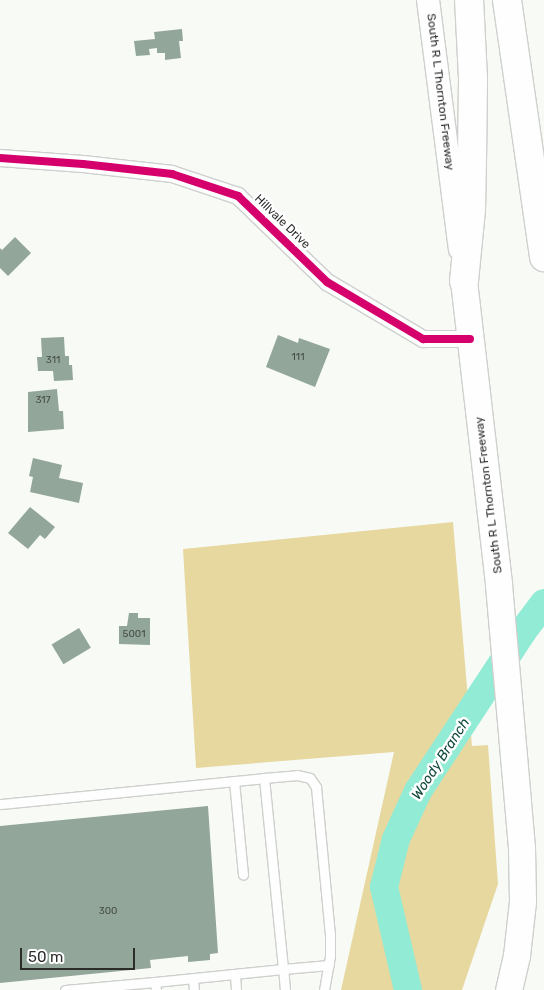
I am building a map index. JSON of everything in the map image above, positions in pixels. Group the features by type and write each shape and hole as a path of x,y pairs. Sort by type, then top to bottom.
{"highway":[{"path":"464,280 471,208 472,171 473,78 469,0"},
{"path":"506,0 544,257"}],"main road":[{"name":"South R L Thornton Freeway","path":"428,0 464,280 499,585 522,848 523,902 517,956 509,990"}],"street":[{"name":"Hillvale Drive","path":"0,158 83,164 172,174 238,196 327,282 423,339 470,339"}],"lane":[{"path":"0,804 297,775 310,778 316,787 330,934 329,965 324,990"},
{"path":"264,778 285,990"},
{"path":"234,781 243,875"},
{"path":"71,990 155,986 193,979 329,965"},
{"path":"235,975 236,990"},
{"path":"193,979 194,990"}],"shaded area":[{"path":"453,522 472,746 488,745 498,884 462,990 341,990 394,752 196,768 183,549"}],"building":[{"path":"182,29 183,41 179,41 181,58 165,60 165,53 157,53 157,48 149,49 150,55 136,56 134,41 155,39 154,32"},
{"path":"15,237 31,253 8,276 0,268 0,248 2,250"},
{"path":"278,335 298,343 299,338 330,349 315,387 266,367"},
{"path":"64,337 65,356 69,356 69,365 72,365 73,380 54,381 53,371 38,371 37,357 42,357 41,338"},
{"path":"57,389 59,411 63,411 64,429 28,432 28,392"},
{"path":"33,458 62,465 59,478 83,483 79,503 30,492 33,477 29,476"},
{"path":"30,507 55,527 45,539 40,535 28,549 8,533"},
{"path":"129,613 138,613 138,618 150,618 150,645 119,644 119,626 127,626"},
{"path":"79,628 91,648 63,664 52,644"},
{"path":"208,806 218,953 210,954 210,960 188,962 188,956 150,960 151,968 0,983 0,826"}],"waterway":[{"name":"Woody Branch","path":"408,990 384,887 396,839 418,791 523,631 544,603"}],"cycle path":[{"path":"0,158 83,164 172,174 238,196 327,282 423,339 470,339"}]}
